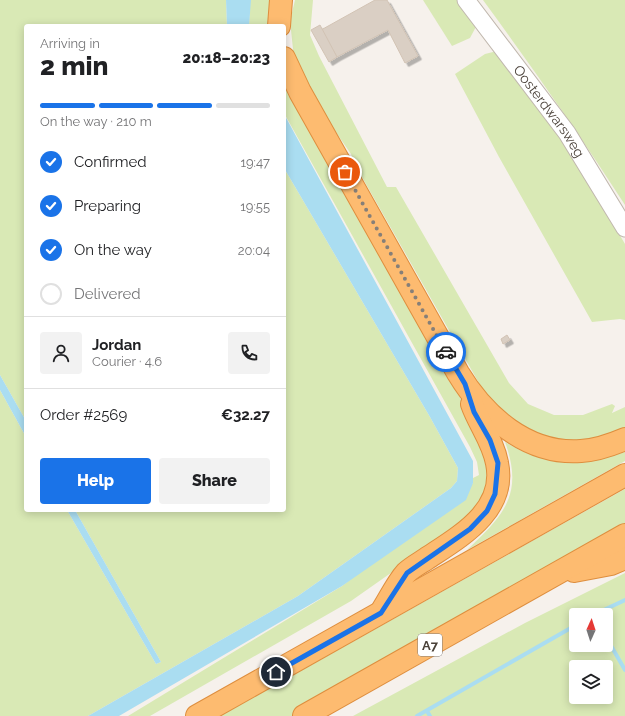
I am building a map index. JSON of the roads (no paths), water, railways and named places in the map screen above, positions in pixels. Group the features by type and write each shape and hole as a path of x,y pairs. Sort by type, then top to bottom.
{"highway":[{"path":"279,24 281,0"},
{"path":"286,62 300,92 465,384 492,417 526,441 562,451 581,452 604,447 625,438"},
{"path":"381,613 407,573 470,529 487,511 495,494 498,463 490,440 474,412 465,384"},
{"path":"197,716 625,476"},
{"name":"A7","path":"304,716 625,535"},
{"name":"A7","path":"555,575 611,564 625,558"}],"street":[{"name":"Oosterdwarsweg","path":"466,0 567,133 625,228"}],"water":[{"path":"226,0 251,0 249,24 227,24"},
{"path":"286,118 473,461 473,483 466,500 342,586 119,716 88,716 298,596 451,488 457,481 458,468 430,417 286,171"},
{"path":"0,375 24,417 24,433 0,390"},
{"path":"68,512 76,512 161,662 156,664"}],"waterway":[{"path":"608,608 625,600"},
{"path":"417,716 569,629"},
{"path":"613,649 625,670"},
{"path":"427,711 430,716"}]}
